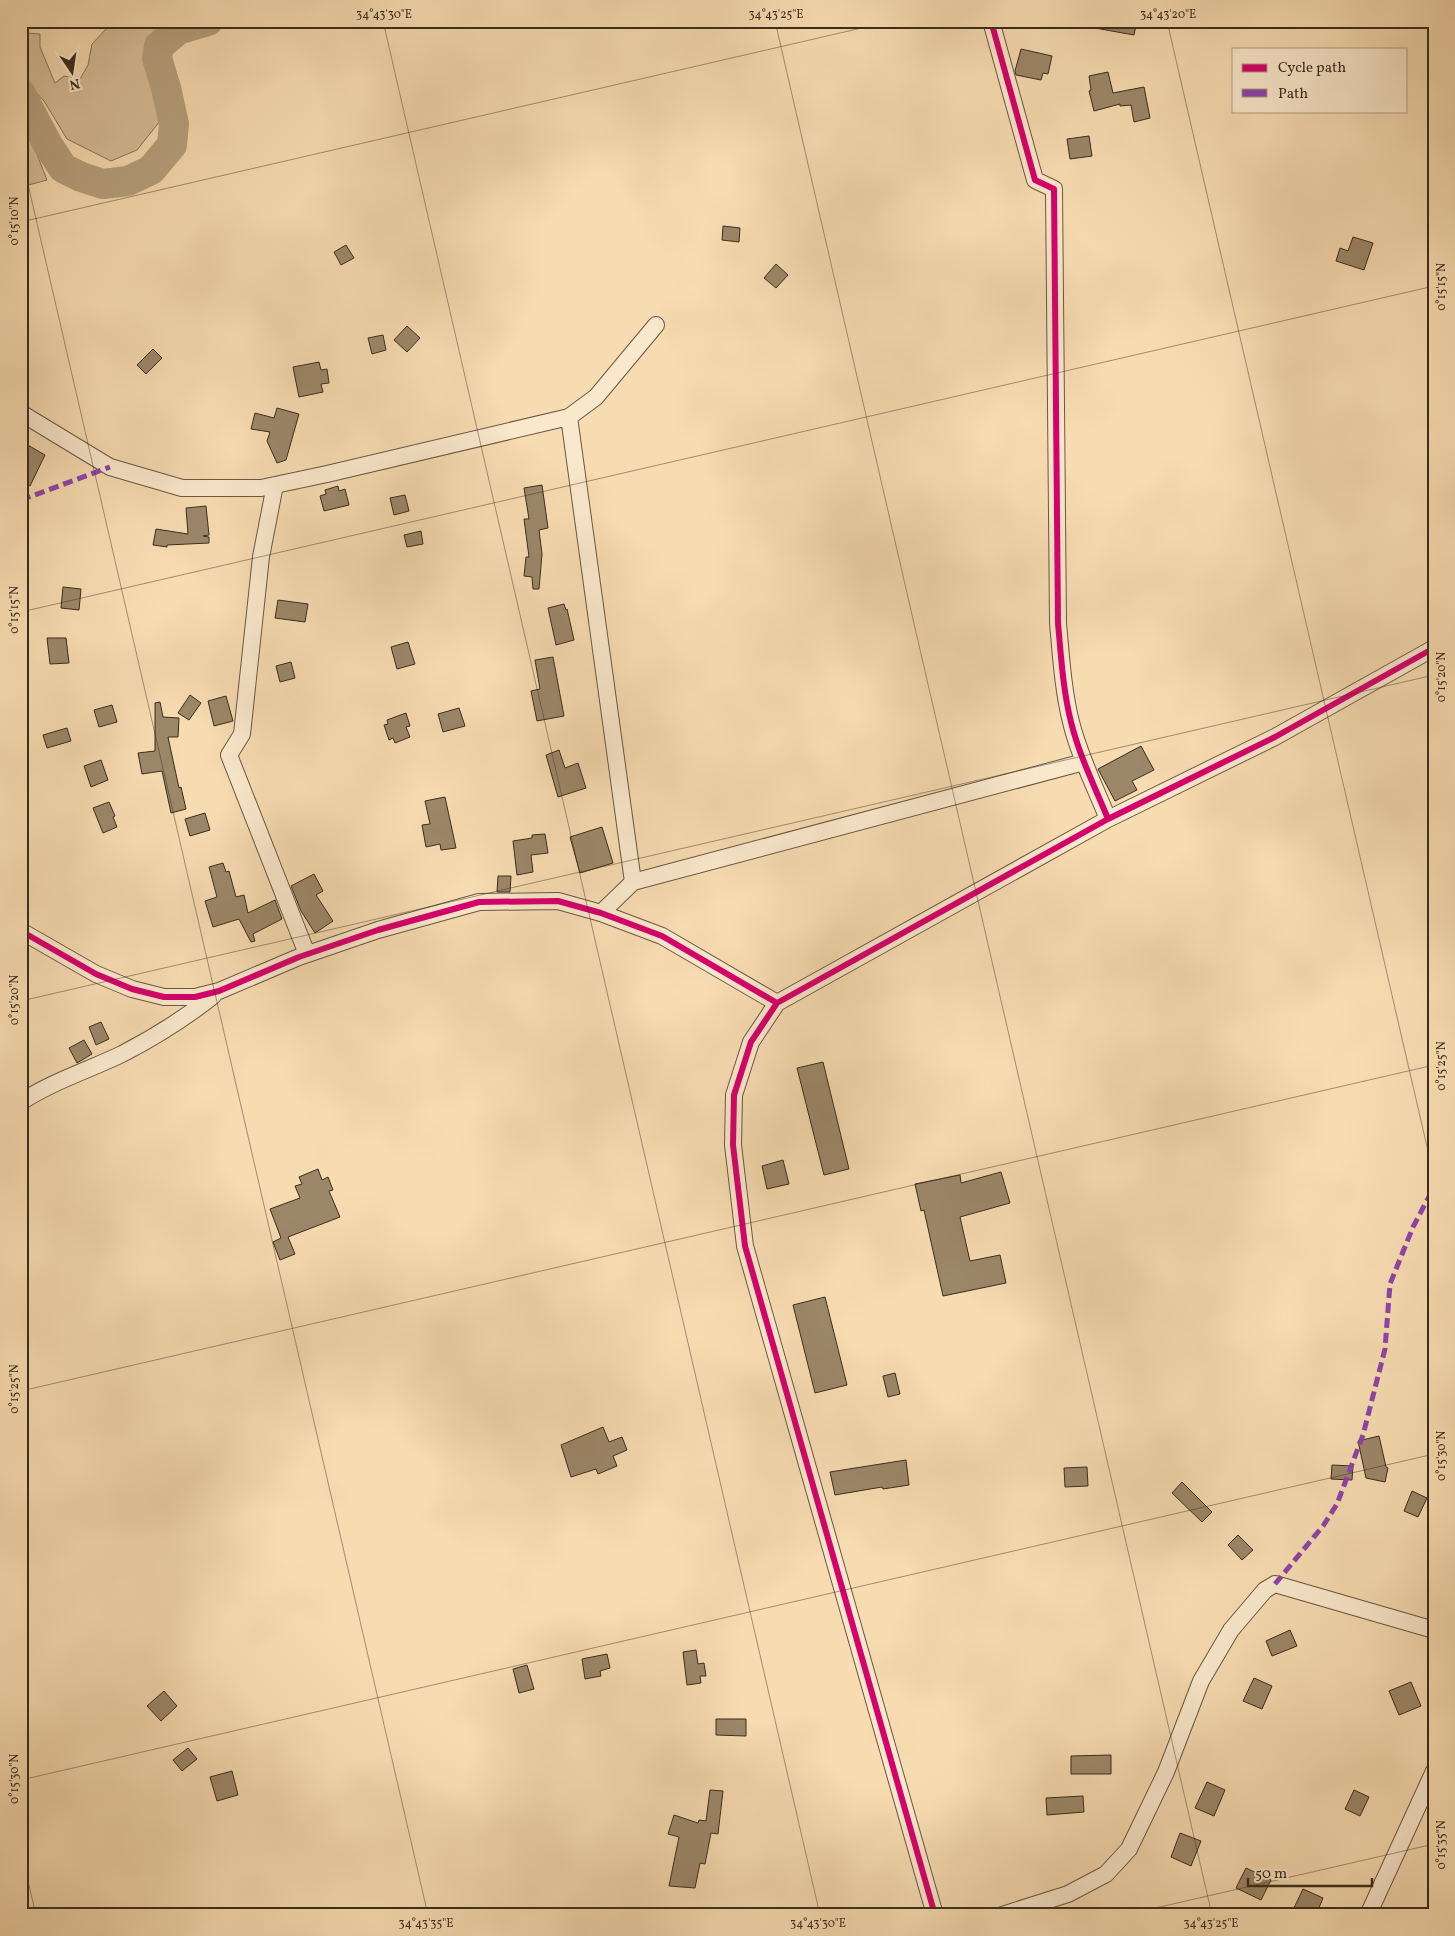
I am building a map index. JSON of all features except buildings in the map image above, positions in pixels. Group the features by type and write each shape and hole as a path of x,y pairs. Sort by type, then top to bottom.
{"street":[{"path":"991,21 1035,180 1054,188 1058,623 1062,671 1071,722 1084,762 1108,819"},
{"path":"21,413 110,467 182,488 261,488 569,418 596,397 656,325"},
{"path":"569,418 633,882"},
{"path":"276,485 261,557 242,734 229,755 307,954"},
{"path":"935,1915 744,1246 733,1145 734,1095 751,1042 778,1003 1108,819 1275,737 1434,648"},
{"path":"601,913 633,882 1084,762"},
{"path":"21,930 96,974 132,989 164,997 195,997 219,991 307,954 378,930 479,902 558,901 601,913 662,936 778,1003"},
{"path":"21,1102 39,1090 122,1054 184,1019 219,991"},
{"path":"1002,1915 1068,1894 1106,1874 1129,1849 1166,1772 1201,1681 1231,1630 1265,1590 1275,1584 1434,1630"},
{"path":"1368,1915 1434,1771"}],"shaded area":[{"path":"111,21 167,22 155,33 146,61 164,116 137,150 111,161 67,139 44,101 21,76 21,30 26,33 40,34 40,47 55,83 64,76 80,79 88,65 92,44 109,26"},
{"path":"21,126 33,144 47,180 21,187"}],"waterway":[{"path":"21,94 48,145 63,168 81,177 103,184 128,181 151,170 172,145 174,124 157,58 159,46 178,30 208,21"}],"marked path":[{"path":"21,500 110,467"},
{"path":"1275,1584 1323,1526 1337,1504 1363,1435 1385,1349 1390,1284 1413,1227 1434,1187"}],"cycle path":[{"path":"991,21 1035,180 1054,189 1058,623 1064,685 1074,734 1108,819"},
{"path":"935,1915 745,1246 733,1145 734,1095 751,1042 777,1003 1108,819 1275,737 1434,648"},
{"path":"21,931 96,974 132,989 164,997 195,997 219,991 299,957 378,930 479,902 558,901 601,913 662,936 777,1003"}]}
